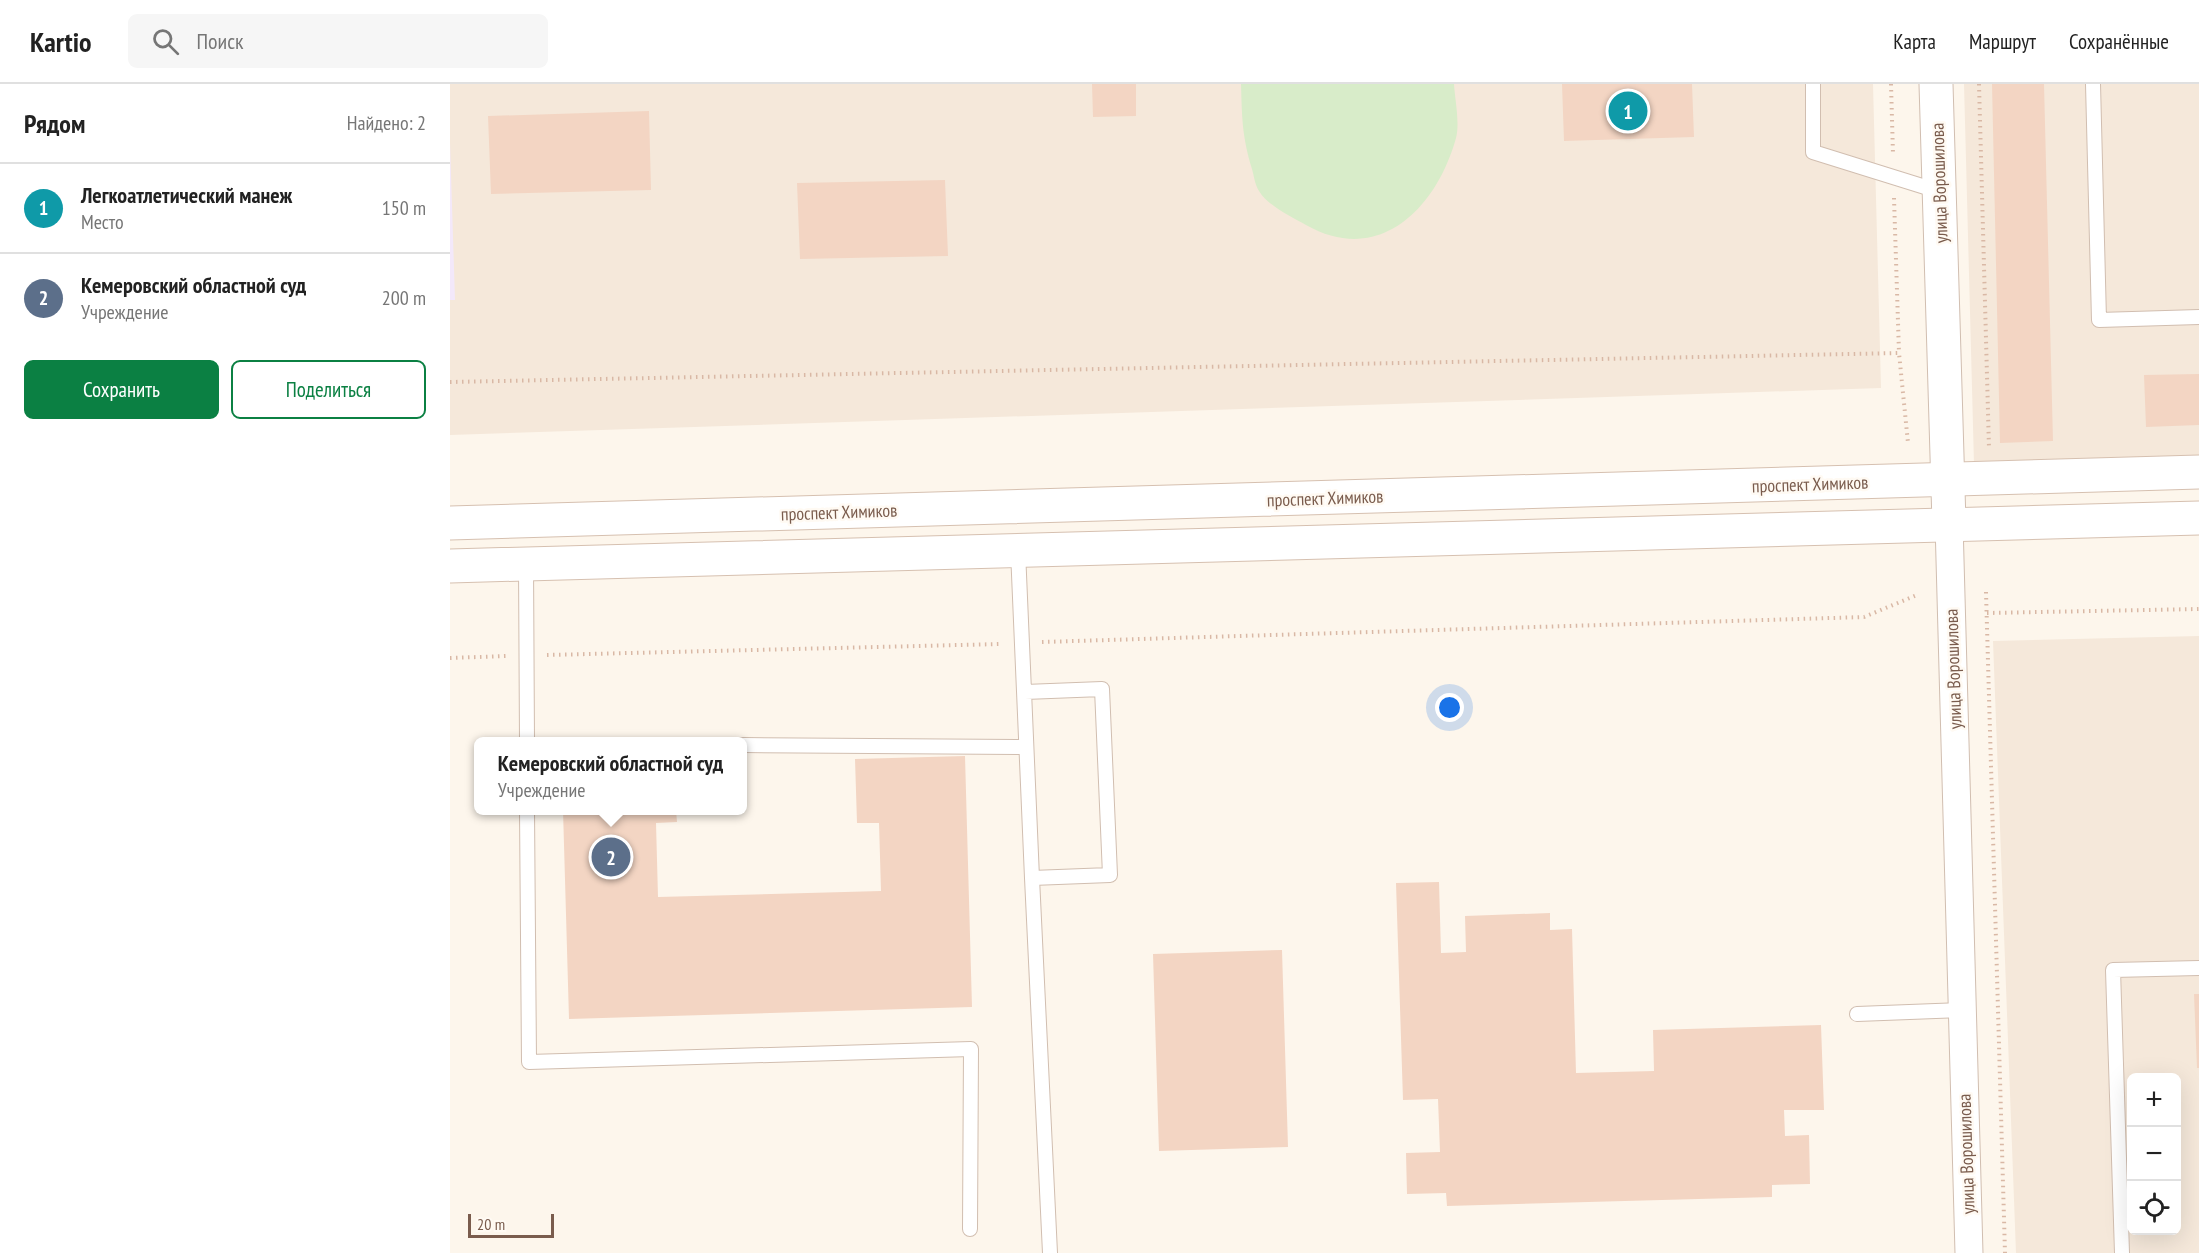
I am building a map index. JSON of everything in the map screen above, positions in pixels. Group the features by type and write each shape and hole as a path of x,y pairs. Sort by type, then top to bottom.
{"main road":[{"name":"улица Ворошилова","path":"1936,84 1949,523"},
{"name":"проспект Химиков","path":"450,523 2199,472"},
{"path":"450,566 1949,523 2199,518"}],"street":[{"name":"улица Ворошилова","path":"1949,523 1969,1253"}],"lane":[{"path":"1813,84 1813,152 1939,192"},
{"path":"2093,84 2099,320 2199,317"},
{"path":"1018,551 1050,1253"},
{"path":"525,564 527,737"},
{"path":"1025,692 1102,689 1110,875 1032,878"},
{"path":"747,745 1026,747"},
{"path":"528,815 529,1062 971,1049 970,1229"},
{"path":"2122,1253 2113,970 2199,968"},
{"path":"1857,1014 1962,1010"}],"path":[{"path":"1891,84 1899,353 1908,442"},
{"path":"1979,84 1989,452"},
{"path":"450,382 1899,353"},
{"path":"1986,592 2004,1253"},
{"path":"450,658 1864,617 1917,595"},
{"path":"1987,613 2199,609"}],"shaded area":[{"path":"450,84 1873,84 1881,388 450,435"},
{"path":"1964,84 2199,84 2199,456 1974,464"},
{"path":"450,143 455,300 450,300"},
{"path":"2199,636 2199,1253 2016,1253 1993,641"}],"green space":[{"path":"1241,84 1454,84 1456,138 1435,187 1420,207 1402,223 1381,234 1358,239 1333,236 1281,211 1268,202 1259,191 1244,137"}],"building":[{"path":"1092,84 1136,84 1136,116 1093,117"},
{"path":"1562,84 1692,84 1694,137 1564,141"},
{"path":"1992,84 2044,84 2053,441 2000,443"},
{"path":"649,111 651,190 491,194 488,116"},
{"path":"945,180 948,256 800,259 797,183"},
{"path":"2199,374 2199,425 2146,427 2144,375"},
{"path":"965,756 972,1007 569,1019 563,815 676,815 677,822 656,823 658,897 881,891 879,823 857,823 855,759"},
{"path":"1439,882 1441,953 1466,952 1465,916 1550,913 1550,930 1572,929 1576,1073 1654,1071 1653,1030 1821,1025 1824,1110 1784,1110 1785,1136 1809,1135 1810,1184 1772,1185 1772,1197 1447,1206 1446,1193 1407,1194 1406,1153 1440,1152 1438,1099 1403,1100 1396,883"},
{"path":"1282,950 1288,1147 1159,1151 1153,954"},
{"path":"2194,994 2199,994 2199,1068 2197,1068"}],"place":[{"name":"Легкоатлетический манеж","path":"1628,111"},
{"name":"Кемеровский областной суд","path":"611,857"}]}
